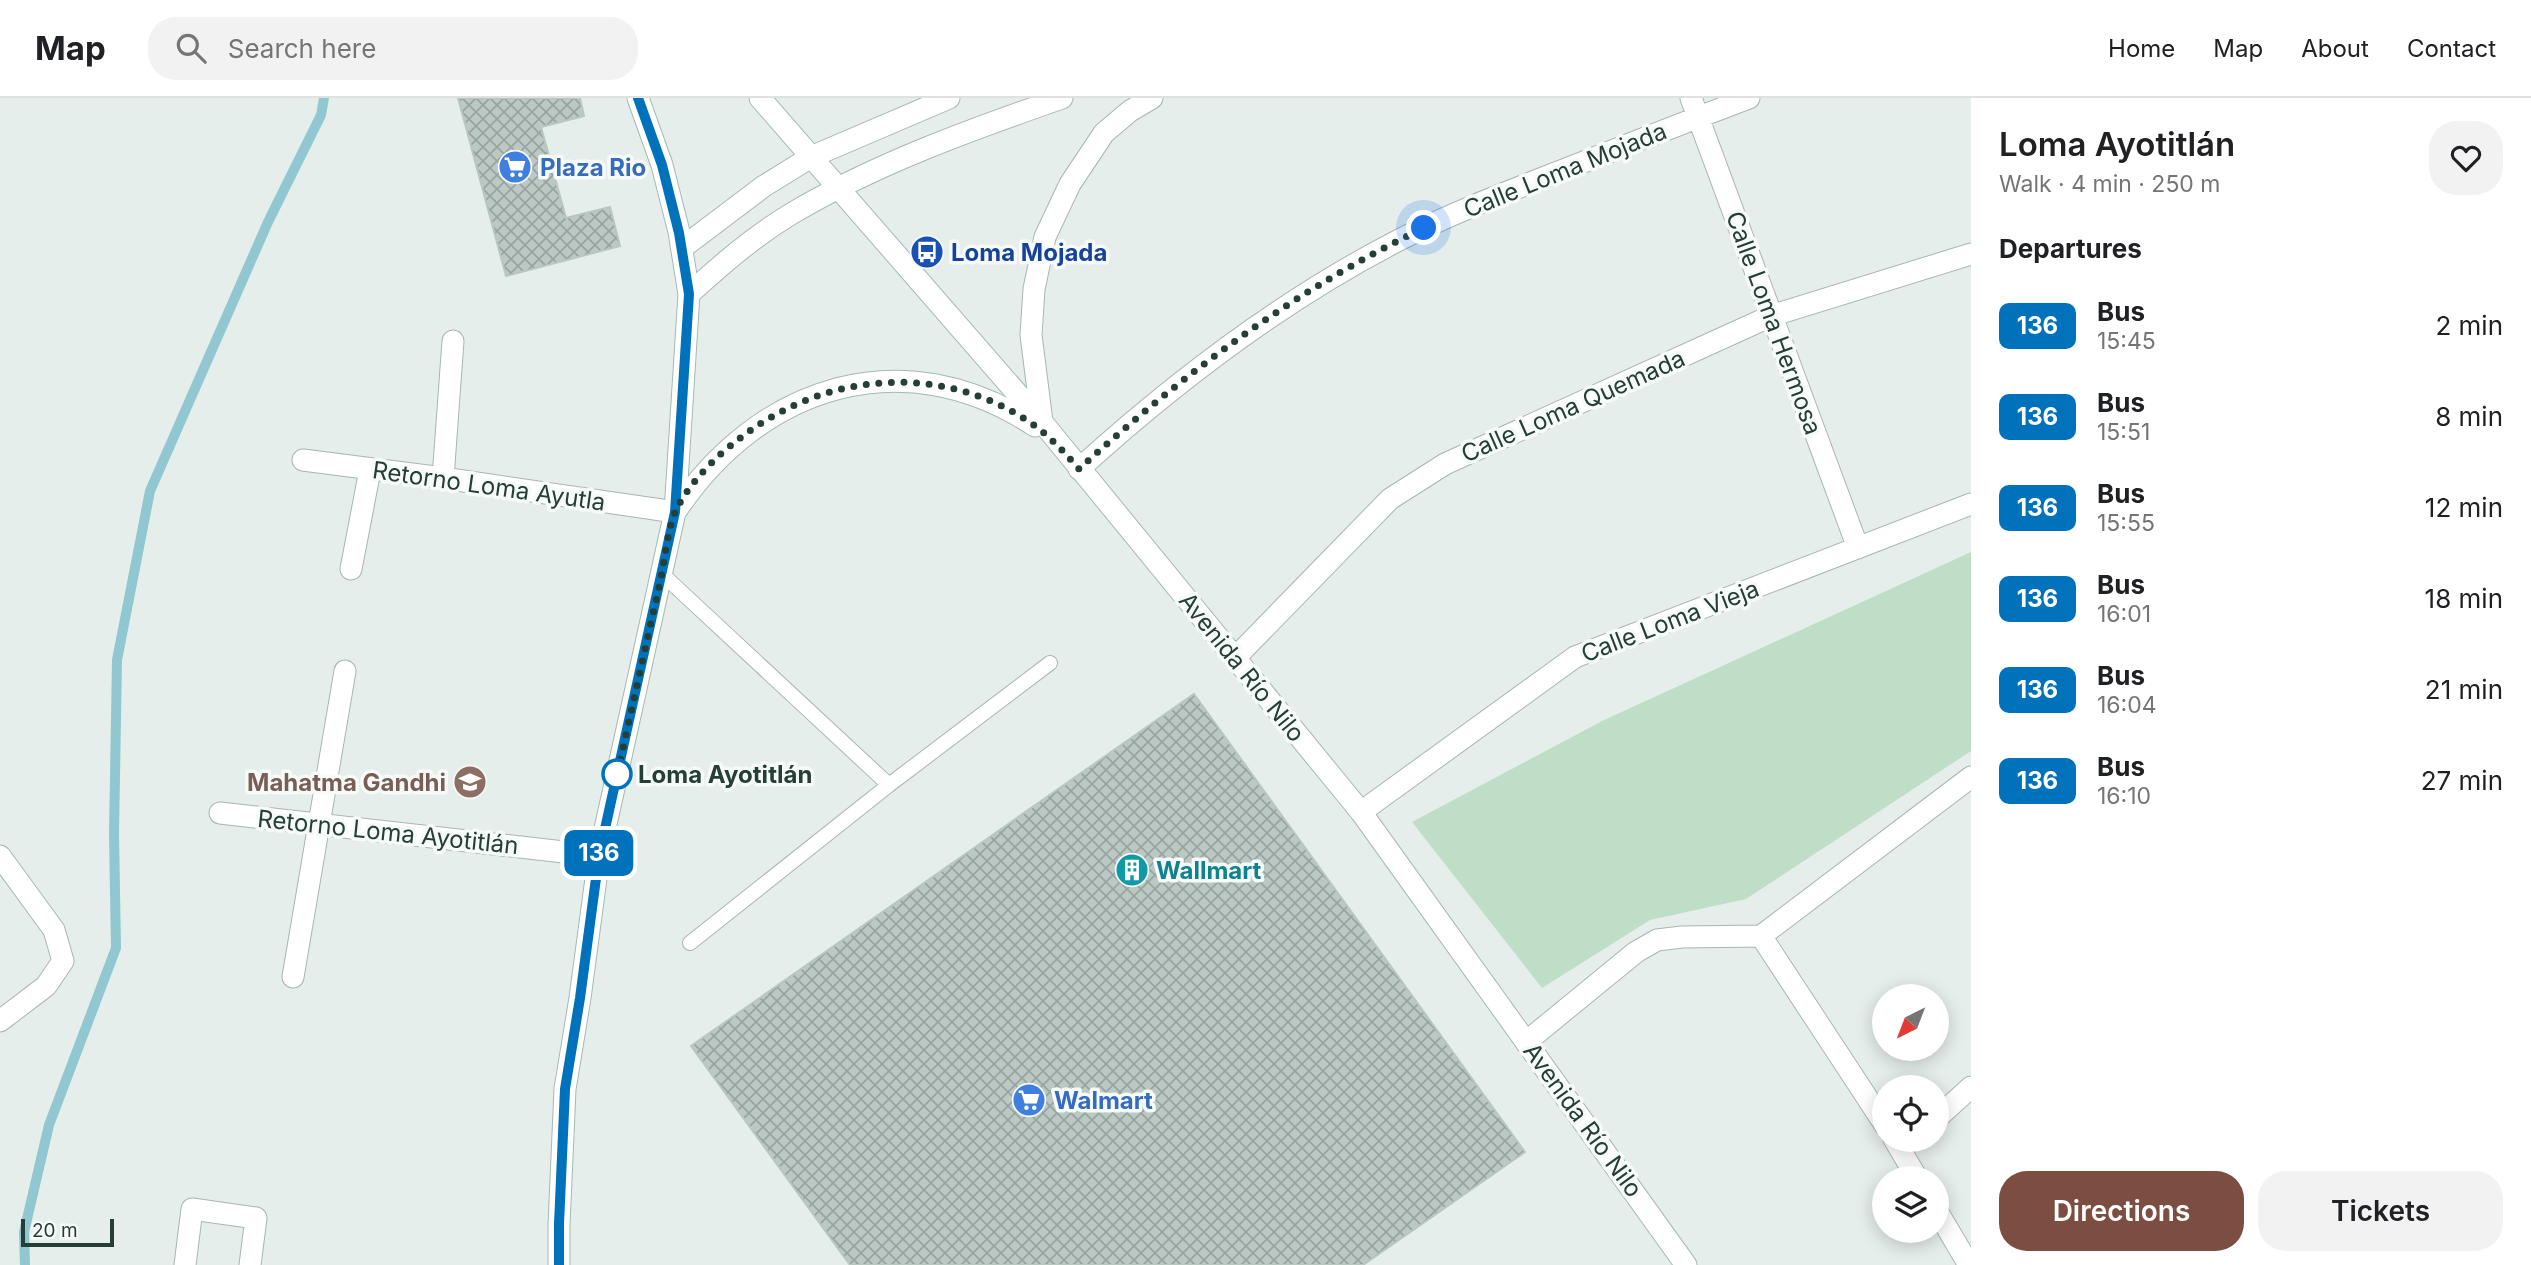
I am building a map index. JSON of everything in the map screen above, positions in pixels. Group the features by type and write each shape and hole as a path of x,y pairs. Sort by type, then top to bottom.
{"street":[{"path":"559,1265 565,1089 599,856 675,512 689,294 682,248 662,165 638,98"},
{"name":"Avenida Río Nilo","path":"760,98 1042,422 1361,812 1686,1265"},
{"path":"682,248 764,186 811,157 949,98"},
{"path":"689,294 738,250 838,188 913,155 1062,98"},
{"path":"1042,422 1031,335 1034,289 1045,237 1070,184 1104,133 1130,111 1152,98"},
{"name":"Calle Loma Mojada","path":"1079,469 1199,366 1264,320 1401,239 1695,107 1749,98"},
{"name":"Calle Loma Hermosa","path":"1695,107 1858,548"},
{"name":"Calle Loma Quemada","path":"1235,658 1390,499 1445,464 1771,316 1971,254"},
{"path":"443,478 453,341"},
{"path":"675,512 712,463 759,423 814,396 872,382 932,384 988,399 1038,428 1060,447 1079,469"},
{"name":"Retorno Loma Ayutla","path":"303,460 675,512"},
{"path":"351,569 370,470"},
{"name":"Calle Loma Vieja","path":"1361,812 1575,657 1971,504"},
{"path":"293,977 345,671"},
{"path":"1527,1042 1636,952 1657,940 1761,936 1971,777"},
{"name":"Retorno Loma Ayotitlán","path":"219,813 599,856"},
{"path":"0,856 54,930 63,961 46,986 0,1021"},
{"path":"1761,936 1872,1105"},
{"path":"1949,1107 1971,1087"},
{"path":"185,1265 192,1209 256,1217 250,1265"},
{"path":"1949,1231 1969,1265"}],"lane":[{"path":"662,573 889,785"},
{"path":"690,943 889,785 1050,663"}],"green space":[{"path":"1971,552 1971,751 1746,899 1650,920 1542,988 1412,822 1602,721"}],"building":[{"name":"Plaza Rio","path":"458,98 580,98 584,116 541,127 566,218 610,207 620,246 506,276"},
{"name":"Wallmart","path":"1194,694 1525,1152 1363,1265 850,1265 691,1046"}],"waterway":[{"path":"25,1265 24,1232 49,1125 116,948 114,834 117,660 150,491 268,222 321,115 324,98"}],"bus line":[{"name":"136","path":"559,1265 565,1089 599,856 675,512 689,294 679,233 662,165 638,98"}],"place":[{"name":"Plaza Rio","path":"515,167"},
{"name":"Loma Mojada","path":"927,252"},
{"name":"Loma Ayotitlán","path":"617,774"},
{"name":"Mahatma Gandhi","path":"470,782"},
{"name":"Wallmart","path":"1132,870"},
{"name":"Walmart","path":"1029,1100"}],"route":[{"path":"617,774 616,779 675,512 712,463 759,423 814,396 843,387 872,382 932,384 988,399 1014,412 1060,447 1079,469 1199,366 1264,320 1331,278 1424,228"}]}
